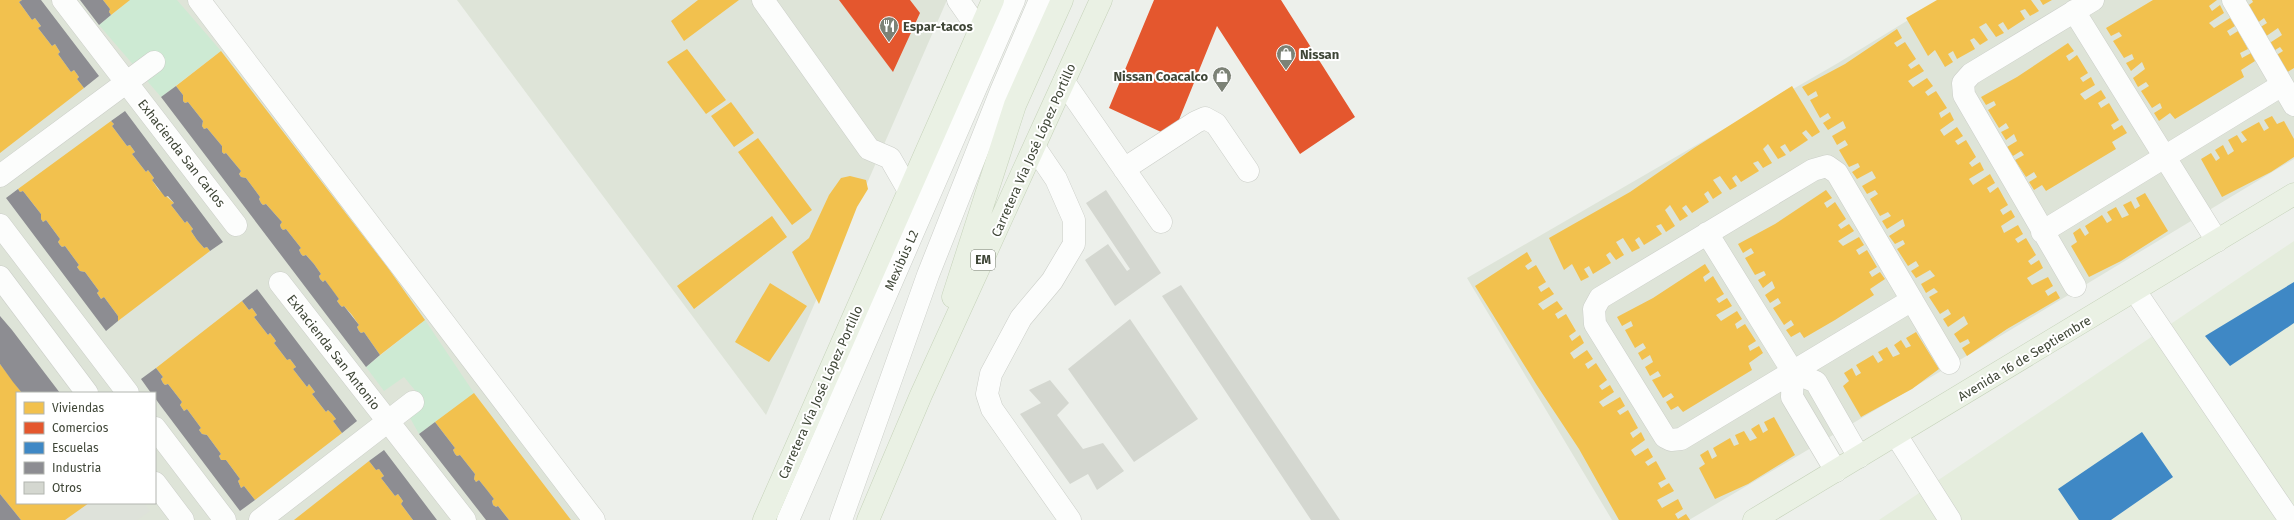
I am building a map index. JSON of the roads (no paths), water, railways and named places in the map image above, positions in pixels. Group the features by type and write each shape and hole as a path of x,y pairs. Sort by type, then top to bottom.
{"main road":[{"name":"Carretera Vía José López Portillo","path":"764,520 993,0"},
{"path":"921,395 1015,105 1062,0"},
{"name":"Carretera Vía José López Portillo","path":"868,520 921,395 1035,148 1100,0"},
{"name":"Avenida 16 de Septiembre","path":"1754,520 2294,194"}],"street":[{"name":"Exhacienda San Carlos","path":"63,0 236,225"},
{"path":"199,0 594,520"},
{"path":"763,0 869,150 890,158 909,191"},
{"path":"958,0 979,30"},
{"name":"Mexibús L2","path":"788,520 1014,0"},
{"path":"841,520 928,274 1000,91 1040,0"},
{"path":"2075,286 2042,232 1964,95 1963,83 1971,74 2093,0"},
{"path":"2233,0 2294,105"},
{"path":"2074,11 2217,241"},
{"path":"8,171 154,62"},
{"path":"1064,82 1161,222"},
{"path":"2042,232 2166,158 2282,85"},
{"path":"1124,169 1196,122 1206,118 1216,124 1248,171"},
{"path":"1035,148 1056,179 1074,220 1074,244 1052,281 1021,318 991,374 988,394 992,409 1070,520"},
{"path":"1912,300 1681,438 1671,440 1665,437 1596,324 1594,309 1600,298 1813,170 1827,166 1837,173 1912,300 1949,364"},
{"path":"0,225 127,392"},
{"path":"1707,234 1793,372 1792,397 1836,471"},
{"path":"0,277 86,392"},
{"name":"Exhacienda San Antonio","path":"280,283 465,520"},
{"path":"2135,290 2290,520"},
{"path":"1793,372 1816,382 1859,457"},
{"name":"Exhacienda San Antonio","path":"260,520 413,402"},
{"path":"156,429 225,520"},
{"path":"1896,435 1950,520"},
{"path":"156,485 175,517"}],"place":[{"name":"Espar-tacos","path":"889,43"},
{"name":"Nissan","path":"1286,71"},
{"name":"Nissan Coacalco","path":"1222,93"}]}
